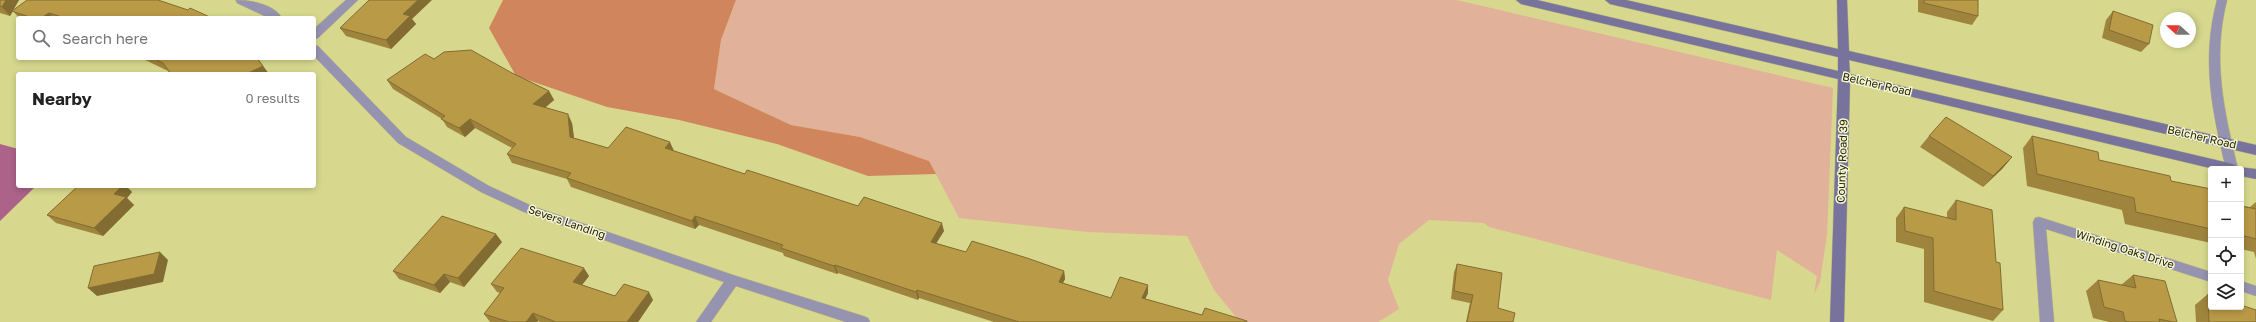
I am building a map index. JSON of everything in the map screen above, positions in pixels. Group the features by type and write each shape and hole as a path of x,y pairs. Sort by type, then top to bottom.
{"main road":[{"name":"Belcher Road","path":"1521,0 2220,166"},
{"name":"Belcher Road","path":"1610,0 2256,150"},
{"name":"County Road 39","path":"1837,322 1844,76 1842,0"},
{"path":"2244,172 2256,174"}],"street":[{"path":"241,0 274,16"},
{"path":"316,33 353,0"},
{"path":"2222,0 2215,20 2212,56 2217,104 2232,166"},
{"name":"Severs Landing","path":"316,51 402,140 485,189 528,209 733,280 863,322"},
{"name":"Winding Oaks Drive","path":"2048,322 2039,222 2208,276"},
{"path":"703,322 733,280"},
{"path":"2244,287 2256,291"}],"shaded area":[{"path":"503,0 736,0 721,40 714,89 791,125 860,137 929,161 936,174 868,176 777,144 679,120 607,107 516,76 489,28"},
{"path":"736,0 1457,0 1833,88 1827,235 1820,282 1814,294 1817,276 1777,250 1771,300 1489,227 1484,223 1429,220 1399,244 1388,280 1399,309 1378,322 1240,322 1214,290 1187,236 1088,232 959,218 929,161 860,137 791,125 714,89 721,40"},
{"path":"0,144 16,148 16,188 34,188 0,221"}],"building":[{"path":"0,0 6,0 2,7 0,6"},
{"path":"27,0 158,0 188,10 190,8 208,16 59,16 49,13 44,16 26,16 12,11"},
{"path":"369,0 418,0 403,14 410,16 386,40 340,28"},
{"path":"1924,0 1978,0 1978,16 1924,3"},
{"path":"2113,11 2153,25 2149,44 2109,30"},
{"path":"471,50 512,73 549,91 533,104 568,114 570,137 608,148 626,127 670,142 665,148 745,174 747,170 858,206 864,197 942,223 931,242 966,252 972,241 1027,258 1064,271 1059,282 1111,298 1120,277 1148,285 1142,298 1202,315 1205,308 1247,322 1019,322 917,290 916,292 835,265 834,266 781,248 783,245 695,216 692,221 567,178 571,173 507,154 516,144 470,119 459,128 441,119 445,116 387,80 425,54 434,59 444,52"},
{"path":"156,60 258,60 263,66 250,72 170,72 163,63"},
{"path":"1946,117 2012,157 1993,176 1929,136"},
{"path":"2032,136 2098,152 2099,160 2170,176 2171,181 2208,188 2208,228 2136,212 2134,198 2037,174"},
{"path":"76,188 120,188 114,194 126,197 94,228 47,215"},
{"path":"1956,200 1992,210 1996,262 2000,263 2003,310 1934,291 1933,238 1905,231 1904,207 1956,220"},
{"path":"2244,207 2256,209 2256,239 2244,236"},
{"path":"442,216 496,234 458,278 444,274 434,285 393,271"},
{"path":"521,248 584,268 573,282 615,296 624,284 649,292 627,322 556,322 533,313 526,322 509,322 484,314 504,288 491,284"},
{"path":"160,252 154,274 88,288 94,266"},
{"path":"1457,264 1502,273 1498,308 1515,313 1513,322 1467,322 1473,295 1454,291"},
{"path":"2133,275 2165,281 2177,322 2159,319 2160,322 2129,322 2125,321 2123,312 2104,307 2098,280 2136,288"},
{"path":"2244,306 2256,310 2256,322 2209,322 2209,310 2244,310"}]}
